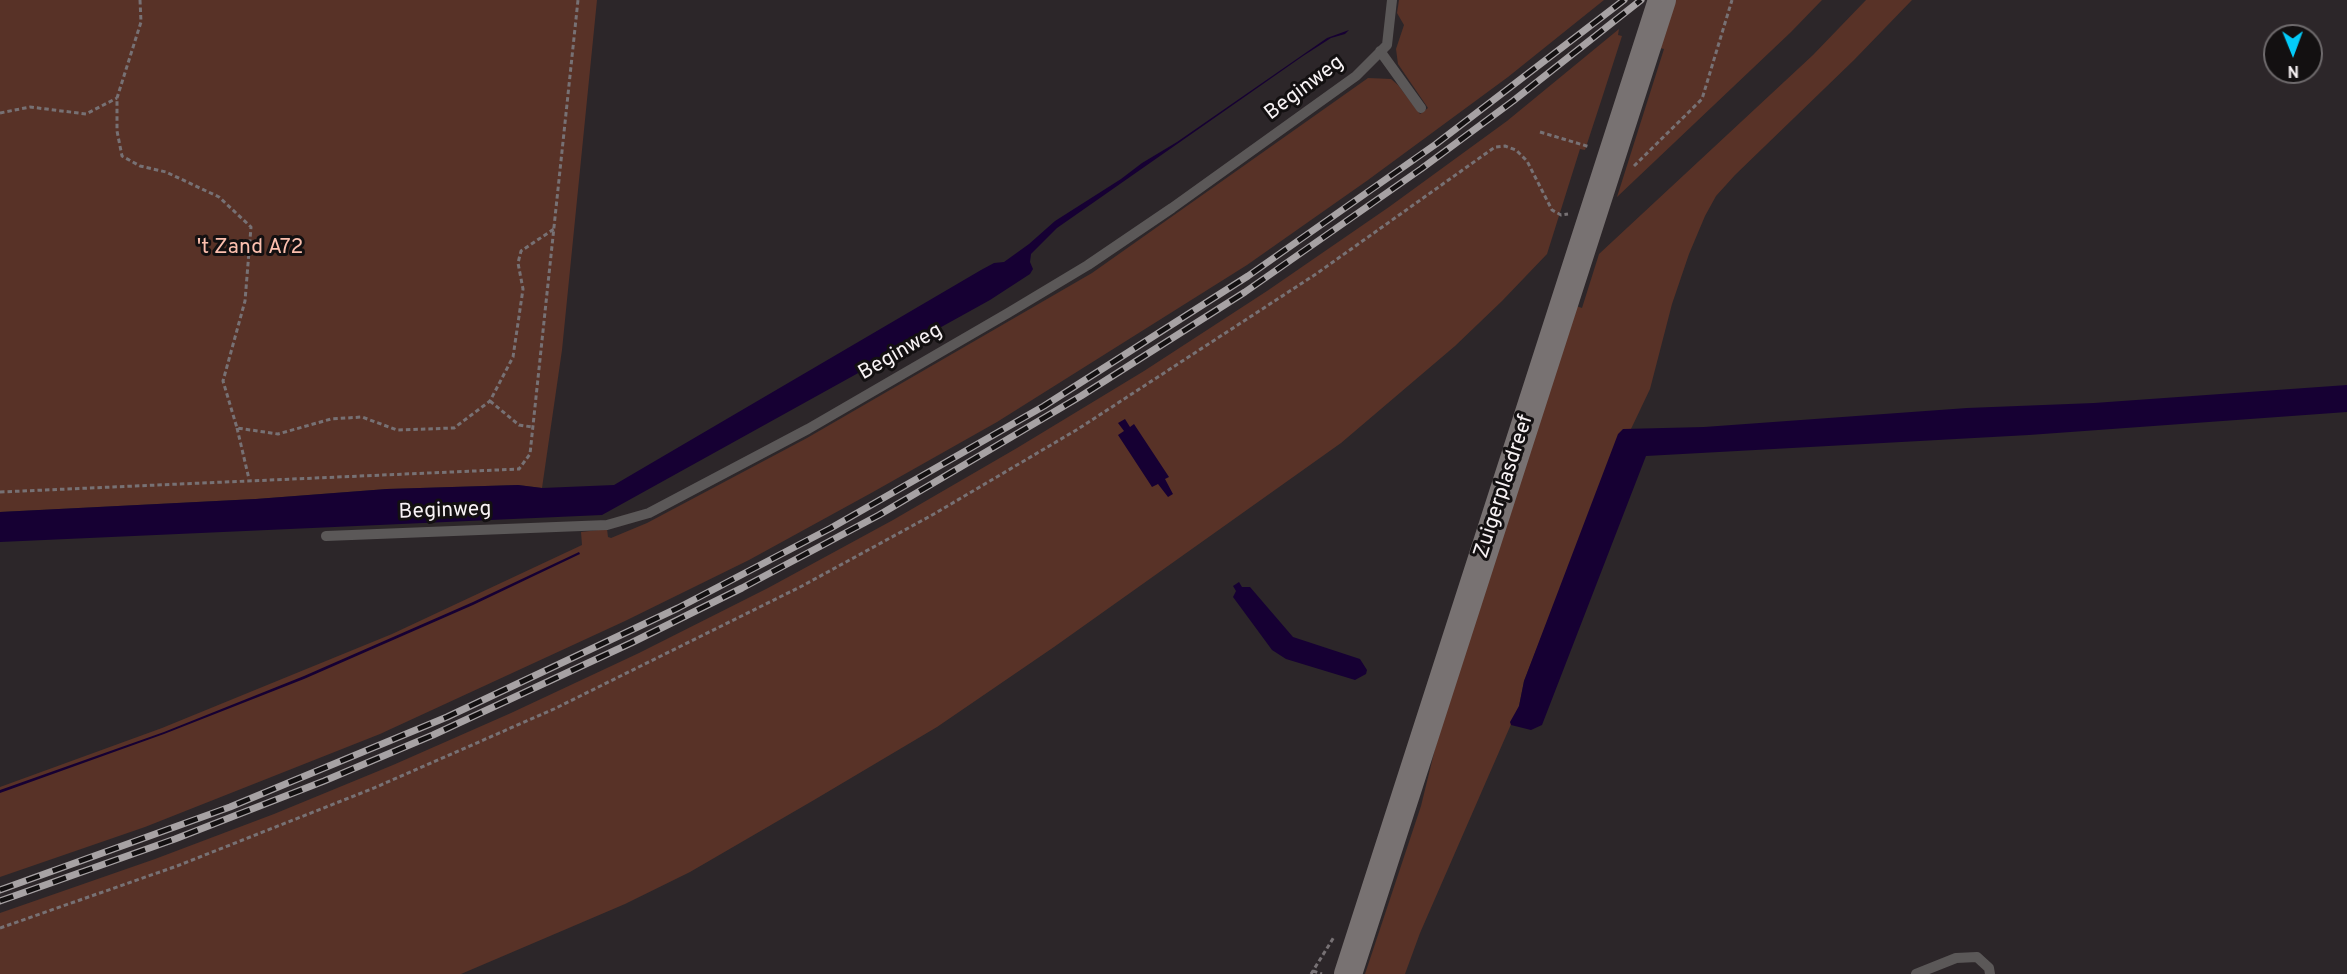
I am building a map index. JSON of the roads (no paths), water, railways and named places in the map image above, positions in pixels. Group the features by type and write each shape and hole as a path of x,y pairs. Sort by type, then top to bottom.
{"main road":[{"name":"Zuigerplasdreef","path":"1348,974 1662,0"}],"lane":[{"name":"Beginweg","path":"326,536 607,525 649,513 808,429 1088,265 1356,76 1387,45 1392,0"},
{"path":"1380,51 1421,108"},
{"path":"1916,974 1956,958 1977,957 1989,968 1989,974"}],"railway":[{"path":"0,890 230,807 447,717 678,608 831,528 1044,406 1248,276 1436,144 1624,0"},
{"path":"0,901 175,839 324,781 433,735 631,643 742,588 879,515 1081,396 1245,292 1421,169 1513,101 1641,0"}],"park label":[{"name":"'t Zand A72","path":"250,249"}]}
